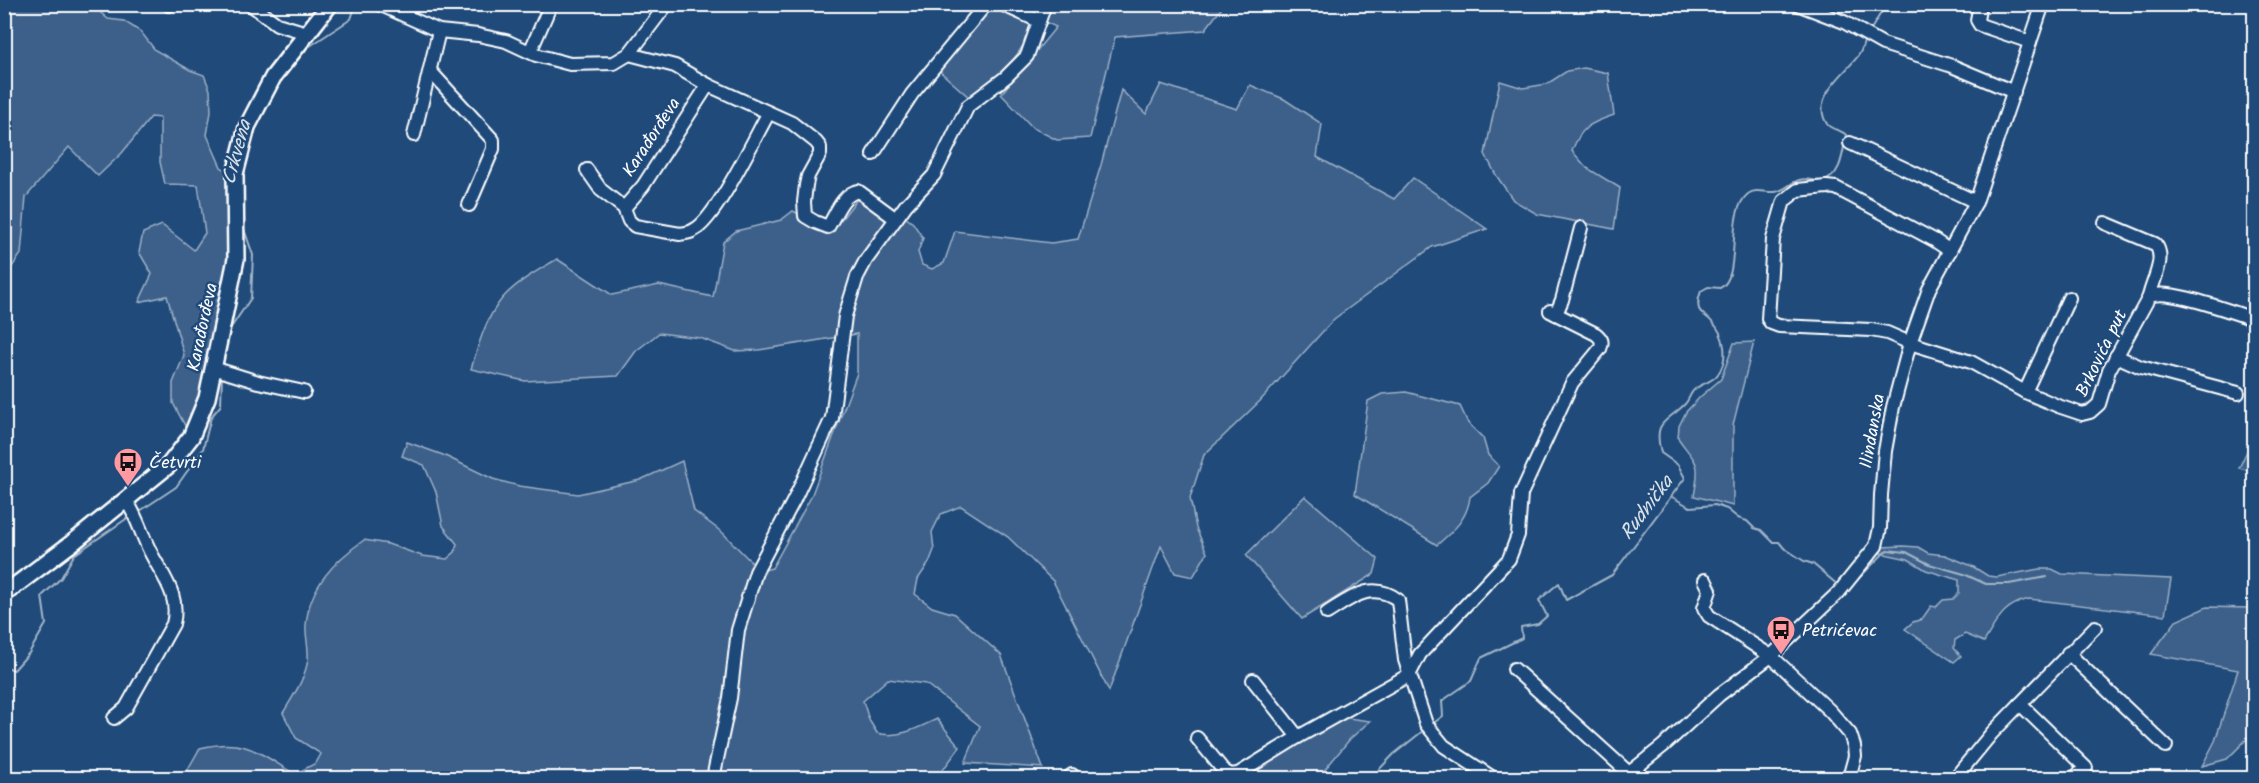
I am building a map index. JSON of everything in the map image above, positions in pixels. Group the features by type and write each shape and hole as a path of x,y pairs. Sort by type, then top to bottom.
{"main road":[{"name":"Karađorđeva","path":"4,594 132,509 191,437 220,369 236,259 235,174 237,157 247,127 273,77 330,4"}],"street":[{"path":"250,4 277,24 307,33"},
{"path":"530,52 551,4"},
{"path":"380,5 439,31 478,35 506,41 530,52 570,64 614,63 629,54 667,4"},
{"path":"873,154 912,94 986,4"},
{"path":"1001,4 1039,21"},
{"path":"713,778 730,698 738,630 756,572 794,500 832,418 845,316 857,277 906,205 934,176 968,106 1006,77 1027,56 1046,4"},
{"path":"1797,4 1844,22 1883,44 1952,66 2014,92"},
{"path":"1980,4 1977,20 1980,25 2030,42"},
{"name":"Ilindanska","path":"1626,776 1719,695 1771,656 1842,588 1871,554 1879,538 1885,451 1893,407 1910,343 1929,289 1976,202 2043,4"},
{"path":"414,135 431,72 439,31"},
{"path":"629,54 675,66 708,85 792,123 820,147 820,154 808,176 806,185 805,216 828,227 845,198 854,191 858,191 896,219"},
{"path":"431,72 493,140 494,149 469,206"},
{"name":"Karađorđeva","path":"624,208 643,186 708,85"},
{"path":"587,170 601,190 624,208 629,221 635,226 680,234 695,230 725,192 768,114"},
{"path":"1850,143 1976,202"},
{"name":"Brkovića put","path":"1950,251 1934,240 1836,188 1798,190 1784,201 1773,239 1773,269 1767,315 1771,323 1779,326 1881,332 1971,362 2025,392 2077,413 2090,412 2099,404 2109,370 2149,297 2158,293 2170,294 2254,319"},
{"path":"2105,223 2158,247 2160,259 2149,297"},
{"path":"1197,738 1224,771 1230,775 1238,774 1298,736 1409,675 1420,654 1509,558 1518,535 1521,494 1572,383 1600,349 1601,339 1596,334 1553,312 1562,300 1581,228"},
{"path":"2025,392 2069,298"},
{"path":"2116,356 2141,367 2238,393"},
{"path":"220,369 258,382 304,392"},
{"path":"114,718 126,708 173,624 176,613 171,589 152,555 132,509"},
{"path":"1706,580 1710,590 1704,608 1708,616 1771,656 1830,711 1850,734 1855,751 1849,778"},
{"path":"1327,613 1355,595 1375,590 1388,592 1398,600 1405,660 1429,729 1444,746 1493,778"},
{"path":"1955,778 2020,704 2096,627"},
{"path":"2068,653 2166,746"},
{"path":"1514,669 1626,776"},
{"path":"1252,680 1298,736"},
{"path":"2020,704 2086,768 2074,778"}],"shaded area":[{"path":"5,5 92,5 108,19 124,21 141,32 155,50 190,70 204,75 210,90 211,112 207,135 221,167 227,171 228,256 218,310 207,398 191,437 173,403 173,383 184,355 167,296 139,302 152,274 139,252 143,233 162,225 194,250 205,233 198,185 165,184 160,162 160,118 151,117 122,153 98,176 69,147 26,197 21,254 5,277"},
{"path":"989,5 1034,23 1016,56 1000,74 971,99 936,68"},
{"path":"1008,5 1224,5 1205,30 1115,37 1090,138 1057,140 1033,128 1001,94 1056,27"},
{"path":"1584,68 1608,73 1614,115 1587,127 1579,136 1572,151 1587,168 1620,188 1614,229 1537,214 1513,200 1485,154 1500,81 1523,88 1547,84 1567,71"},
{"path":"1161,84 1237,109 1250,85 1284,99 1322,124 1317,157 1394,199 1413,178 1487,229 1432,247 1334,319 1260,401 1204,455 1190,498 1196,528 1207,553 1193,577 1175,573 1161,546 1109,691 1053,581 1008,537 961,506 941,514 932,532 934,550 929,563 918,579 915,594 932,607 955,614 1001,655 1043,768 965,763 980,726 926,684 888,679 863,701 869,720 877,733 893,735 908,732 937,719 960,747 939,775 941,778 190,778 188,769 200,748 216,745 229,744 251,749 295,774 316,763 321,754 296,738 283,713 305,673 308,658 306,629 308,611 325,576 333,566 364,540 388,544 422,556 447,559 455,552 457,544 443,526 436,492 424,465 402,456 407,442 443,455 493,479 519,486 578,494 640,480 682,461 694,511 723,533 760,571 772,568 811,497 857,373 857,334 759,350 735,351 700,338 659,333 636,351 618,376 525,381 471,369 493,311 510,290 525,278 557,259 612,295 659,285 713,297 723,242 736,231 781,220 793,211 832,231 866,188 913,223 923,238 918,252 922,265 932,269 944,263 955,231 1051,243 1078,239 1121,90 1146,114"},
{"path":"1754,342 1733,425 1733,506 1694,496 1696,464 1678,438 1679,426 1686,412 1721,379 1734,343"},
{"path":"1406,392 1460,406 1468,423 1483,438 1488,455 1499,466 1488,483 1470,497 1462,519 1437,545 1355,494 1368,401 1382,394"},
{"path":"2254,436 2254,472 2239,468"},
{"path":"1305,496 1378,559 1374,574 1302,619 1246,555"},
{"path":"1882,547 1918,547 1928,553 1945,555 1972,566 1988,576 1997,577 2039,569 2052,569 2062,574 2171,579 2165,615 2029,599 2006,610 1984,642 1965,634 1955,640 1954,648 1961,656 1954,662 1905,629 1913,622 1922,619 1931,606 1936,607 1943,600 1953,599 1959,593 1959,580 1926,570 1908,559 1880,553"},
{"path":"2207,607 2249,608 2254,611 2254,726 2250,736 2227,759 2202,766 2215,741 2238,670 2151,654 2176,621"},
{"path":"1333,716 1370,721 1350,739 1318,778 1238,778"}],"waterway":[{"name":"Crkvena","path":"293,64 307,48 351,19 356,4"},
{"name":"Rudnička","path":"1870,31 1882,11 1883,4"},
{"name":"Rudnička","path":"1431,725 1443,716 1442,701 1471,681 1481,658 1522,638 1521,627 1538,624 1547,616 1539,600 1559,583 1566,600 1612,575 1685,478 1678,465 1661,453 1659,434 1662,424 1685,404 1693,391 1716,377 1724,361 1724,347 1720,333 1699,309 1701,291 1708,287 1720,288 1727,282 1733,258 1737,215 1741,203 1748,194 1757,191 1778,191 1802,179 1822,181 1829,179 1838,169 1846,135 1827,124 1823,114 1823,105 1831,87 1859,54 1865,39"},
{"name":"Crkvena","path":"228,332 251,298 253,255 243,226"},
{"name":"Crkvena","path":"222,367 224,355"},
{"name":"Crkvena","path":"137,513 176,487 203,449 211,417 221,405 222,376"},
{"path":"1672,497 1690,507 1715,505 1727,509 1754,528 1761,530 1773,542 1779,542 1804,561 1813,564 1839,586"},
{"name":"Crkvena","path":"4,666 14,670 29,653 46,624 42,596 61,578 74,555 129,517"},
{"path":"1846,591 1887,550 1906,552 1929,564 1964,574 1986,584 2009,584 2047,577"},
{"name":"Rudnička","path":"1371,778 1394,754 1424,730"}],"place":[{"name":"Četvrti","path":"128,488"},
{"name":"Petrićevac","path":"1781,656"}]}
